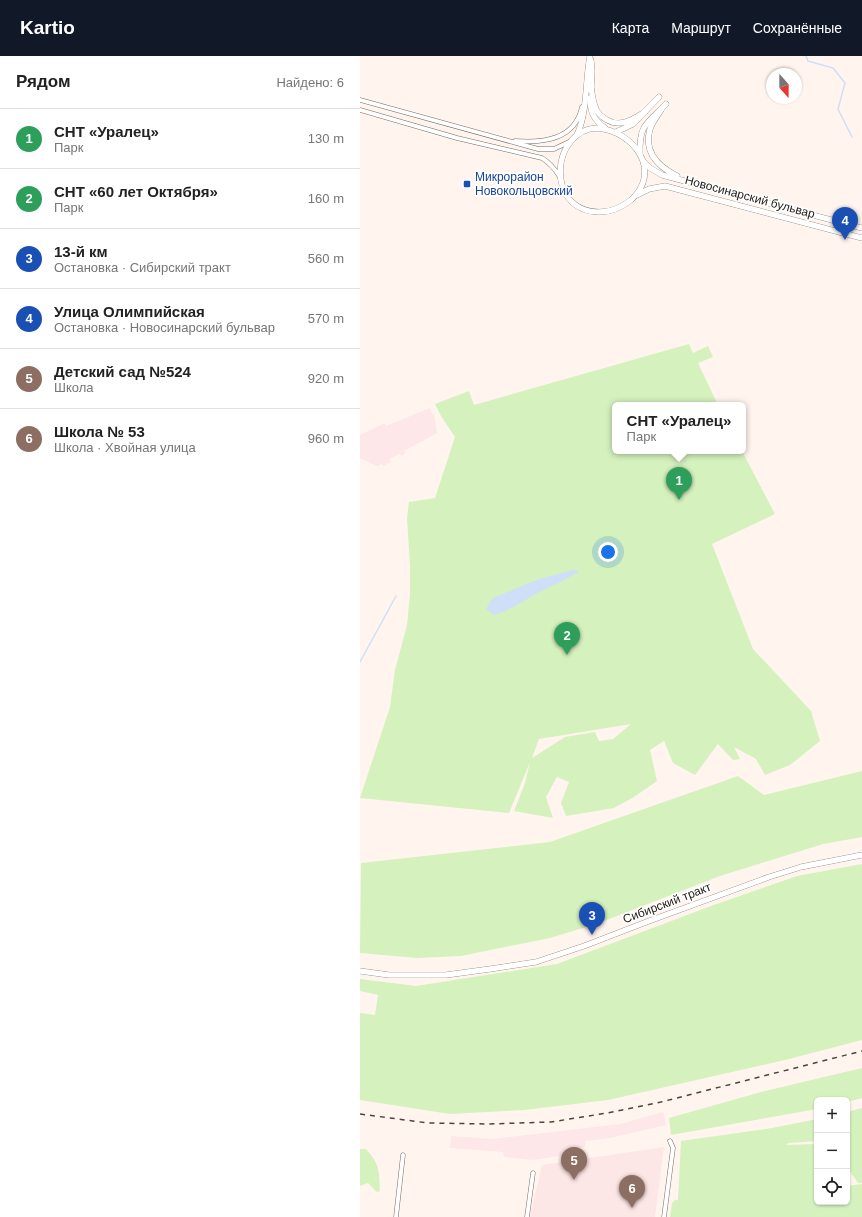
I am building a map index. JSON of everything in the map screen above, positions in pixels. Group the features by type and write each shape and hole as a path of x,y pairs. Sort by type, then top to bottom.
{"street":[{"path":"590,56 592,70 591,112 597,121 605,128 627,138 641,156"},
{"path":"506,141 537,142 550,140 561,136 571,128 582,110 590,56"},
{"path":"591,87 594,105 598,112 610,121 619,123 627,121 645,112"},
{"path":"577,135 583,119 584,97"},
{"path":"616,132 633,124 659,97"},
{"path":"360,100 538,149 546,150 561,146 571,141"},
{"path":"666,104 650,130 649,144 658,164 684,181"},
{"path":"360,110 457,138 542,158 550,163 556,170 565,193 571,201 586,211 602,212 618,208 633,197 643,184 645,172 639,143 643,127 661,110"},
{"path":"561,180 560,168 562,157 571,141 580,133 589,129 605,128"},
{"name":"Новосинарский бульвар","path":"641,156 648,166 656,173 862,228"},
{"name":"Новосинарский бульвар","path":"633,197 649,189 665,186 862,238"},
{"name":"Сибирский тракт","path":"360,972 389,976 446,975 536,962 584,946 769,877 801,867 862,855"},
{"path":"664,1217 673,1148 670,1141"},
{"path":"396,1217 403,1156"},
{"path":"527,1217 533,1173"}],"shaded area":[{"path":"430,408 432,414 434,414 437,433 404,451 405,454 401,456 400,454 389,459 391,462 383,466 382,464 377,466 360,458 360,435 385,423 386,426"},
{"path":"663,1112 666,1125 610,1138 585,1141 585,1147 565,1149 566,1155 533,1160 504,1157 503,1152 450,1148 451,1136 492,1139 620,1124"},
{"path":"664,1147 655,1217 530,1217 542,1165"}],"green space":[{"path":"689,344 693,353 708,346 713,357 698,363 717,402 612,402 612,454 744,454 775,514 712,544 753,649 811,711 820,741 790,765 765,775 756,759 734,747 740,759 733,760 718,744 695,775 673,763 664,741 650,750 657,781 634,797 614,808 566,816 561,803 569,782 557,777 546,797 553,818 514,811 525,783 530,762 509,813 360,798 390,707 395,670 407,625 410,594 407,518 409,502 435,498 455,437 435,404 469,391 474,405","holes":["631,724 613,739 599,741 595,732 565,737 532,758 539,739"]},
{"path":"862,771 862,837 823,844 720,876 596,924 550,938 461,956 417,958 360,953 361,863 550,842 738,776 764,795"},
{"path":"862,864 862,1040 785,1060 608,1100 524,1110 450,1114 360,1100 360,1013 375,1015 378,995 360,991 360,979 416,986 557,964 711,906 797,876"},
{"path":"862,1068 862,1098 850,1101 850,1097 814,1097 814,1110 671,1135 669,1118 761,1092"},
{"path":"862,1108 862,1183 858,1183 850,1171 850,1111"},
{"path":"814,1120 814,1141 788,1143 787,1145 814,1144 814,1205 850,1205 850,1186 862,1184 862,1217 670,1217 672,1203 675,1200 678,1200 681,1141 772,1128"},
{"path":"360,1149 366,1149 374,1159 379,1173 380,1191 377,1192 368,1183 360,1186"}],"water":[{"path":"573,570 580,571 505,611 494,615 486,609 493,598 539,579"}],"waterway":[{"path":"806,56 808,61 833,68 845,83 838,109 852,137"},
{"path":"360,662 396,596"}],"railway":[{"path":"360,1114 428,1123 488,1124 551,1122 661,1102 862,1051"}],"place":[{"name":"Микрорайон Новокольцовский","path":"467,184"},
{"name":"Улица Олимпийская","path":"845,240"},
{"name":"СНТ «Уралец»","path":"679,500"},
{"name":"СНТ «60 лет Октября»","path":"567,655"},
{"name":"13-й км","path":"592,935"},
{"name":"Детский сад №524","path":"574,1180"},
{"name":"Школа № 53","path":"632,1208"}]}
